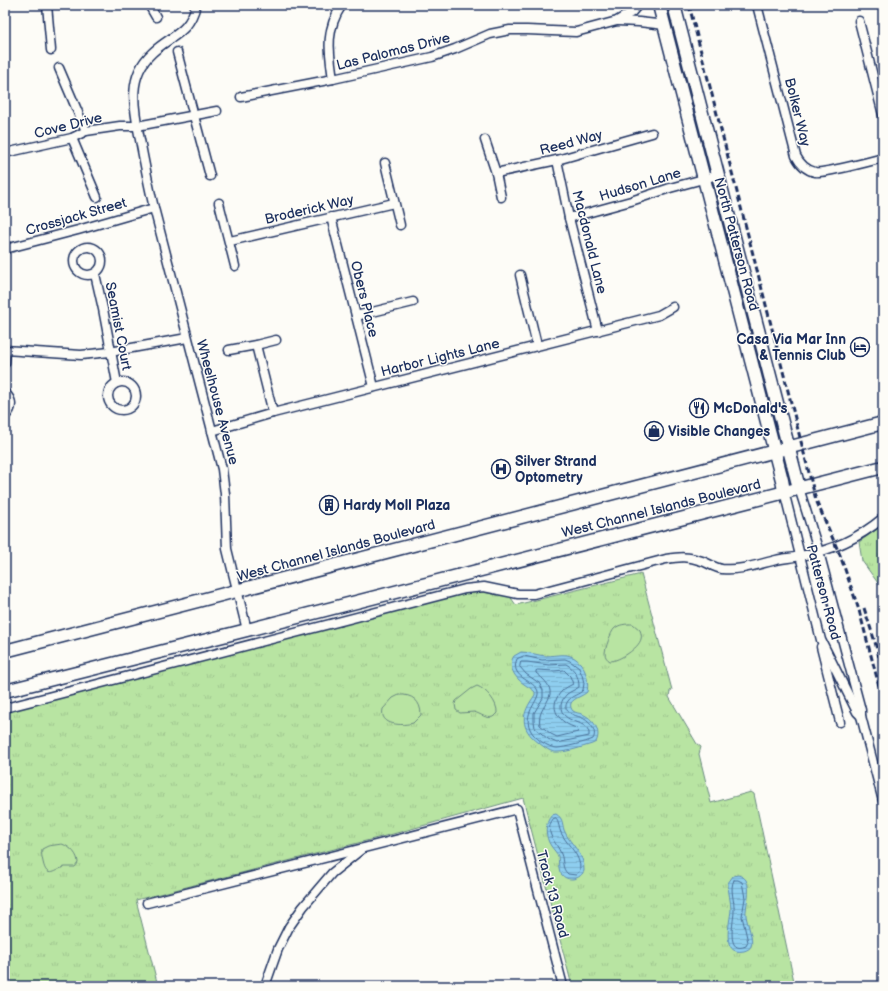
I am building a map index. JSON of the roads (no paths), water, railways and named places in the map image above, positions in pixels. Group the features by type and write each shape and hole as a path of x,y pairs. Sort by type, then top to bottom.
{"main road":[{"name":"North Patterson Road","path":"659,5 784,491"},
{"name":"North Patterson Road","path":"674,5 799,488"},
{"name":"West Channel Islands Boulevard","path":"5,651 237,592 774,450 883,423"},
{"name":"West Channel Islands Boulevard","path":"5,691 248,630 784,491 883,467"}],"street":[{"path":"47,5 51,50"},
{"path":"149,5 156,17"},
{"path":"137,126 134,94 140,68 157,48 183,30 190,22 196,5"},
{"path":"332,79 329,36 333,22 342,5"},
{"name":"Las Palomas Drive","path":"241,97 432,57 455,50 490,34 510,30 576,32 617,21 632,12 638,5"},
{"name":"Bolker Way","path":"757,5 798,160 804,167 816,173 883,158"},
{"path":"617,21 665,25"},
{"path":"859,21 883,115"},
{"path":"177,52 210,176"},
{"path":"60,68 86,131"},
{"name":"Cove Drive","path":"5,153 72,138 86,131 120,126 137,126 217,111"},
{"name":"Wheelhouse Avenue","path":"137,126 154,208 224,479 227,549 248,630"},
{"name":"Reed Way","path":"496,173 557,160 652,133"},
{"path":"72,138 97,197"},
{"path":"485,140 496,173 501,197"},
{"name":"Macdonald Lane","path":"557,160 569,218 598,331"},
{"path":"385,163 400,225"},
{"name":"Hudson Lane","path":"569,218 718,175"},
{"path":"219,203 230,241 235,266"},
{"name":"Broderick Way","path":"230,241 394,203"},
{"name":"Crossjack Street","path":"5,249 154,208"},
{"name":"Obers Place","path":"331,217 374,387"},
{"name":"Seamist Court","path":"95,274 117,383"},
{"path":"520,275 537,346"},
{"path":"356,316 413,302"},
{"name":"Harbor Lights Lane","path":"212,432 273,413 659,315 673,307"},
{"path":"5,363 6,350 82,355 110,352 187,338"},
{"path":"229,350 276,340"},
{"path":"256,345 273,413"},
{"path":"5,393 9,396 12,407 5,416"},
{"name":"Patterson Road","path":"799,488 819,552 861,710 861,716 883,801"},
{"name":"Patterson Road","path":"784,491 821,640 857,712 861,716"},
{"path":"5,708 466,589 484,587 518,594 534,594 666,559 683,556 721,569 736,569 783,558 819,552 848,541 866,531 883,518"},
{"path":"821,640 821,649 840,722"},
{"name":"Track 13 Road","path":"365,847 517,809 563,986"},
{"path":"148,903 365,847"},
{"path":"265,986 278,949 289,927 303,907 332,873 365,847"}],"water":[{"path":"521,652 545,656 567,655 573,657 581,664 586,675 588,687 587,692 572,701 571,708 576,713 586,716 593,722 598,734 596,742 571,750 555,752 545,748 528,732 524,720 527,708 535,695 535,692 515,675 511,664 514,656"},
{"path":"556,814 561,819 564,830 582,859 584,871 579,877 568,879 562,875 559,870 558,856 549,842 546,830 549,818"},
{"path":"738,875 743,877 748,884 746,916 752,943 750,948 744,951 737,951 732,948 728,937 731,910 728,883 733,876"}],"railway":[{"path":"689,5 816,500 840,555 859,610 883,701"},
{"path":"864,608 883,672"}],"place":[{"name":"Casa Via Mar Inn & Tennis Club","path":"860,347"},
{"name":"McDonald's","path":"699,408"},
{"name":"Visible Changes","path":"654,431"},
{"name":"Silver Strand Optometry","path":"501,469"},
{"name":"Hardy Moll Plaza","path":"329,505"}]}
